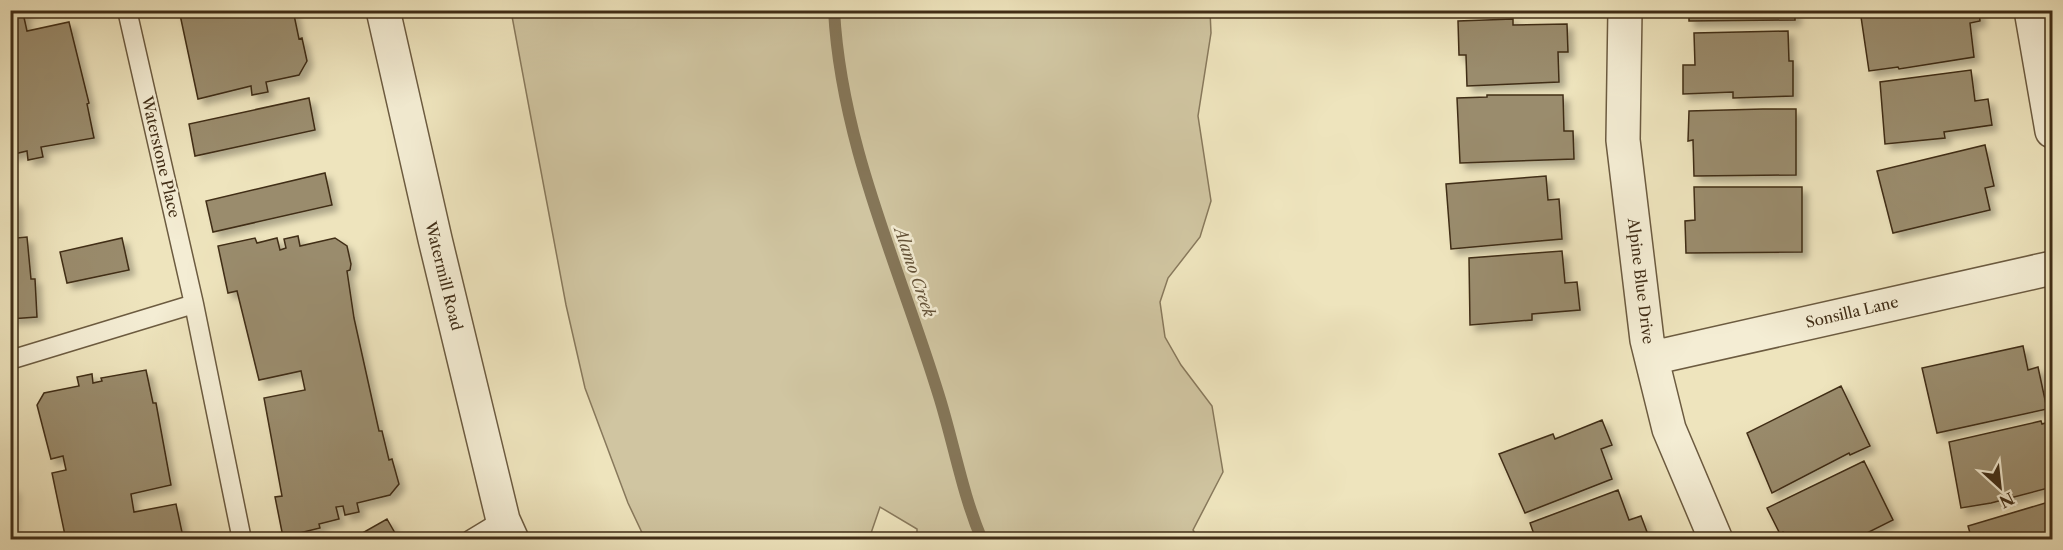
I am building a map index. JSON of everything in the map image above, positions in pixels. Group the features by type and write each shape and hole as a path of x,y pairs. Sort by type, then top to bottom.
{"street":[{"name":"Watermill Road","path":"383,10 435,239 508,530"},
{"name":"Alpine Blue Drive","path":"1625,10 1623,140 1652,358 1669,429 1716,540"},
{"path":"2031,10 2052,131"},
{"name":"Sonsilla Lane","path":"1652,358 2052,268"}],"lane":[{"name":"Waterstone Place","path":"127,10 194,304 242,540"},
{"path":"10,360 194,304"},
{"path":"470,540 508,530"}],"shaded area":[{"path":"511,11 1210,11 1211,33 1198,116 1211,201 1200,237 1168,278 1160,302 1165,337 1181,365 1212,406 1223,472 1193,530 1199,539 917,539 917,529 880,507 869,539 645,539 628,503 585,388 566,305"}],"building":[{"path":"10,10 35,10 23,13 27,31 69,22 89,103 87,104 94,138 41,147 43,157 28,160 27,151 10,155"},
{"path":"179,10 293,10 299,39 302,38 307,61 299,75 266,82 268,92 252,95 251,86 198,99"},
{"path":"1689,10 1795,10 1795,20 1689,21"},
{"path":"1860,10 1979,10 1980,21 1970,23 1974,57 1899,69 1898,67 1869,71"},
{"path":"1513,19 1513,25 1567,24 1568,52 1558,52 1559,82 1467,86 1466,55 1459,55 1458,21"},
{"path":"1788,31 1789,61 1793,61 1793,96 1733,98 1733,92 1683,94 1683,65 1695,65 1694,33"},
{"path":"1971,70 1975,101 1988,99 1992,125 1944,132 1945,138 1885,144 1880,82"},
{"path":"1487,95 1563,95 1564,131 1573,131 1574,159 1460,163 1457,98 1487,97"},
{"path":"309,98 315,130 195,156 189,124"},
{"path":"1796,109 1796,175 1694,176 1693,140 1688,141 1689,111"},
{"path":"1985,145 1994,186 1985,188 1990,210 1893,233 1877,171"},
{"path":"325,173 332,205 213,232 206,201"},
{"path":"1546,176 1548,200 1559,199 1562,239 1451,249 1446,184"},
{"path":"1694,187 1802,187 1802,252 1686,253 1685,221 1695,220"},
{"path":"10,199 16,204 17,238 27,237 31,279 35,279 37,317 10,319"},
{"path":"298,236 300,246 335,238 347,246 351,264 350,270 347,271 354,318 379,431 382,431 389,460 392,459 399,484 390,495 357,503 359,512 345,515 343,506 336,507 339,519 319,524 320,528 283,537 275,497 282,496 264,398 305,390 301,371 259,380 237,291 228,293 218,246 255,238 257,243 277,238 280,250 286,248 284,239"},
{"path":"122,238 129,270 67,283 60,252"},
{"path":"1562,251 1565,283 1577,282 1580,310 1532,314 1532,320 1470,325 1469,258"},
{"path":"2023,346 2028,370 2038,367 2047,409 1937,433 1922,368"},
{"path":"146,370 153,403 156,403 171,485 131,494 134,512 176,504 183,537 186,540 66,540 52,473 66,470 63,456 51,459 37,405 44,393 79,386 77,377 92,374 93,383 102,381 101,378"},
{"path":"1841,386 1870,446 1850,455 1849,453 1772,493 1747,433"},
{"path":"1602,420 1612,445 1601,449 1612,479 1525,513 1499,454 1553,434 1555,439"},
{"path":"2041,421 2042,424 2052,421 2052,487 1991,503 1961,508 1949,442"},
{"path":"1864,461 1893,520 1853,540 1787,540 1783,532 1780,534 1767,508"},
{"path":"10,486 14,490 11,540 10,540"},
{"path":"1618,490 1629,520 1641,516 1650,540 1536,540 1530,523"},
{"path":"2052,501 2052,540 1972,540 1968,526"},
{"path":"387,519 399,540 350,540"},
{"path":"1890,533 1894,540 1877,540"}],"waterway":[{"name":"Alamo Creek","path":"834,10 839,60 860,158 874,206 924,348 982,540"}]}
